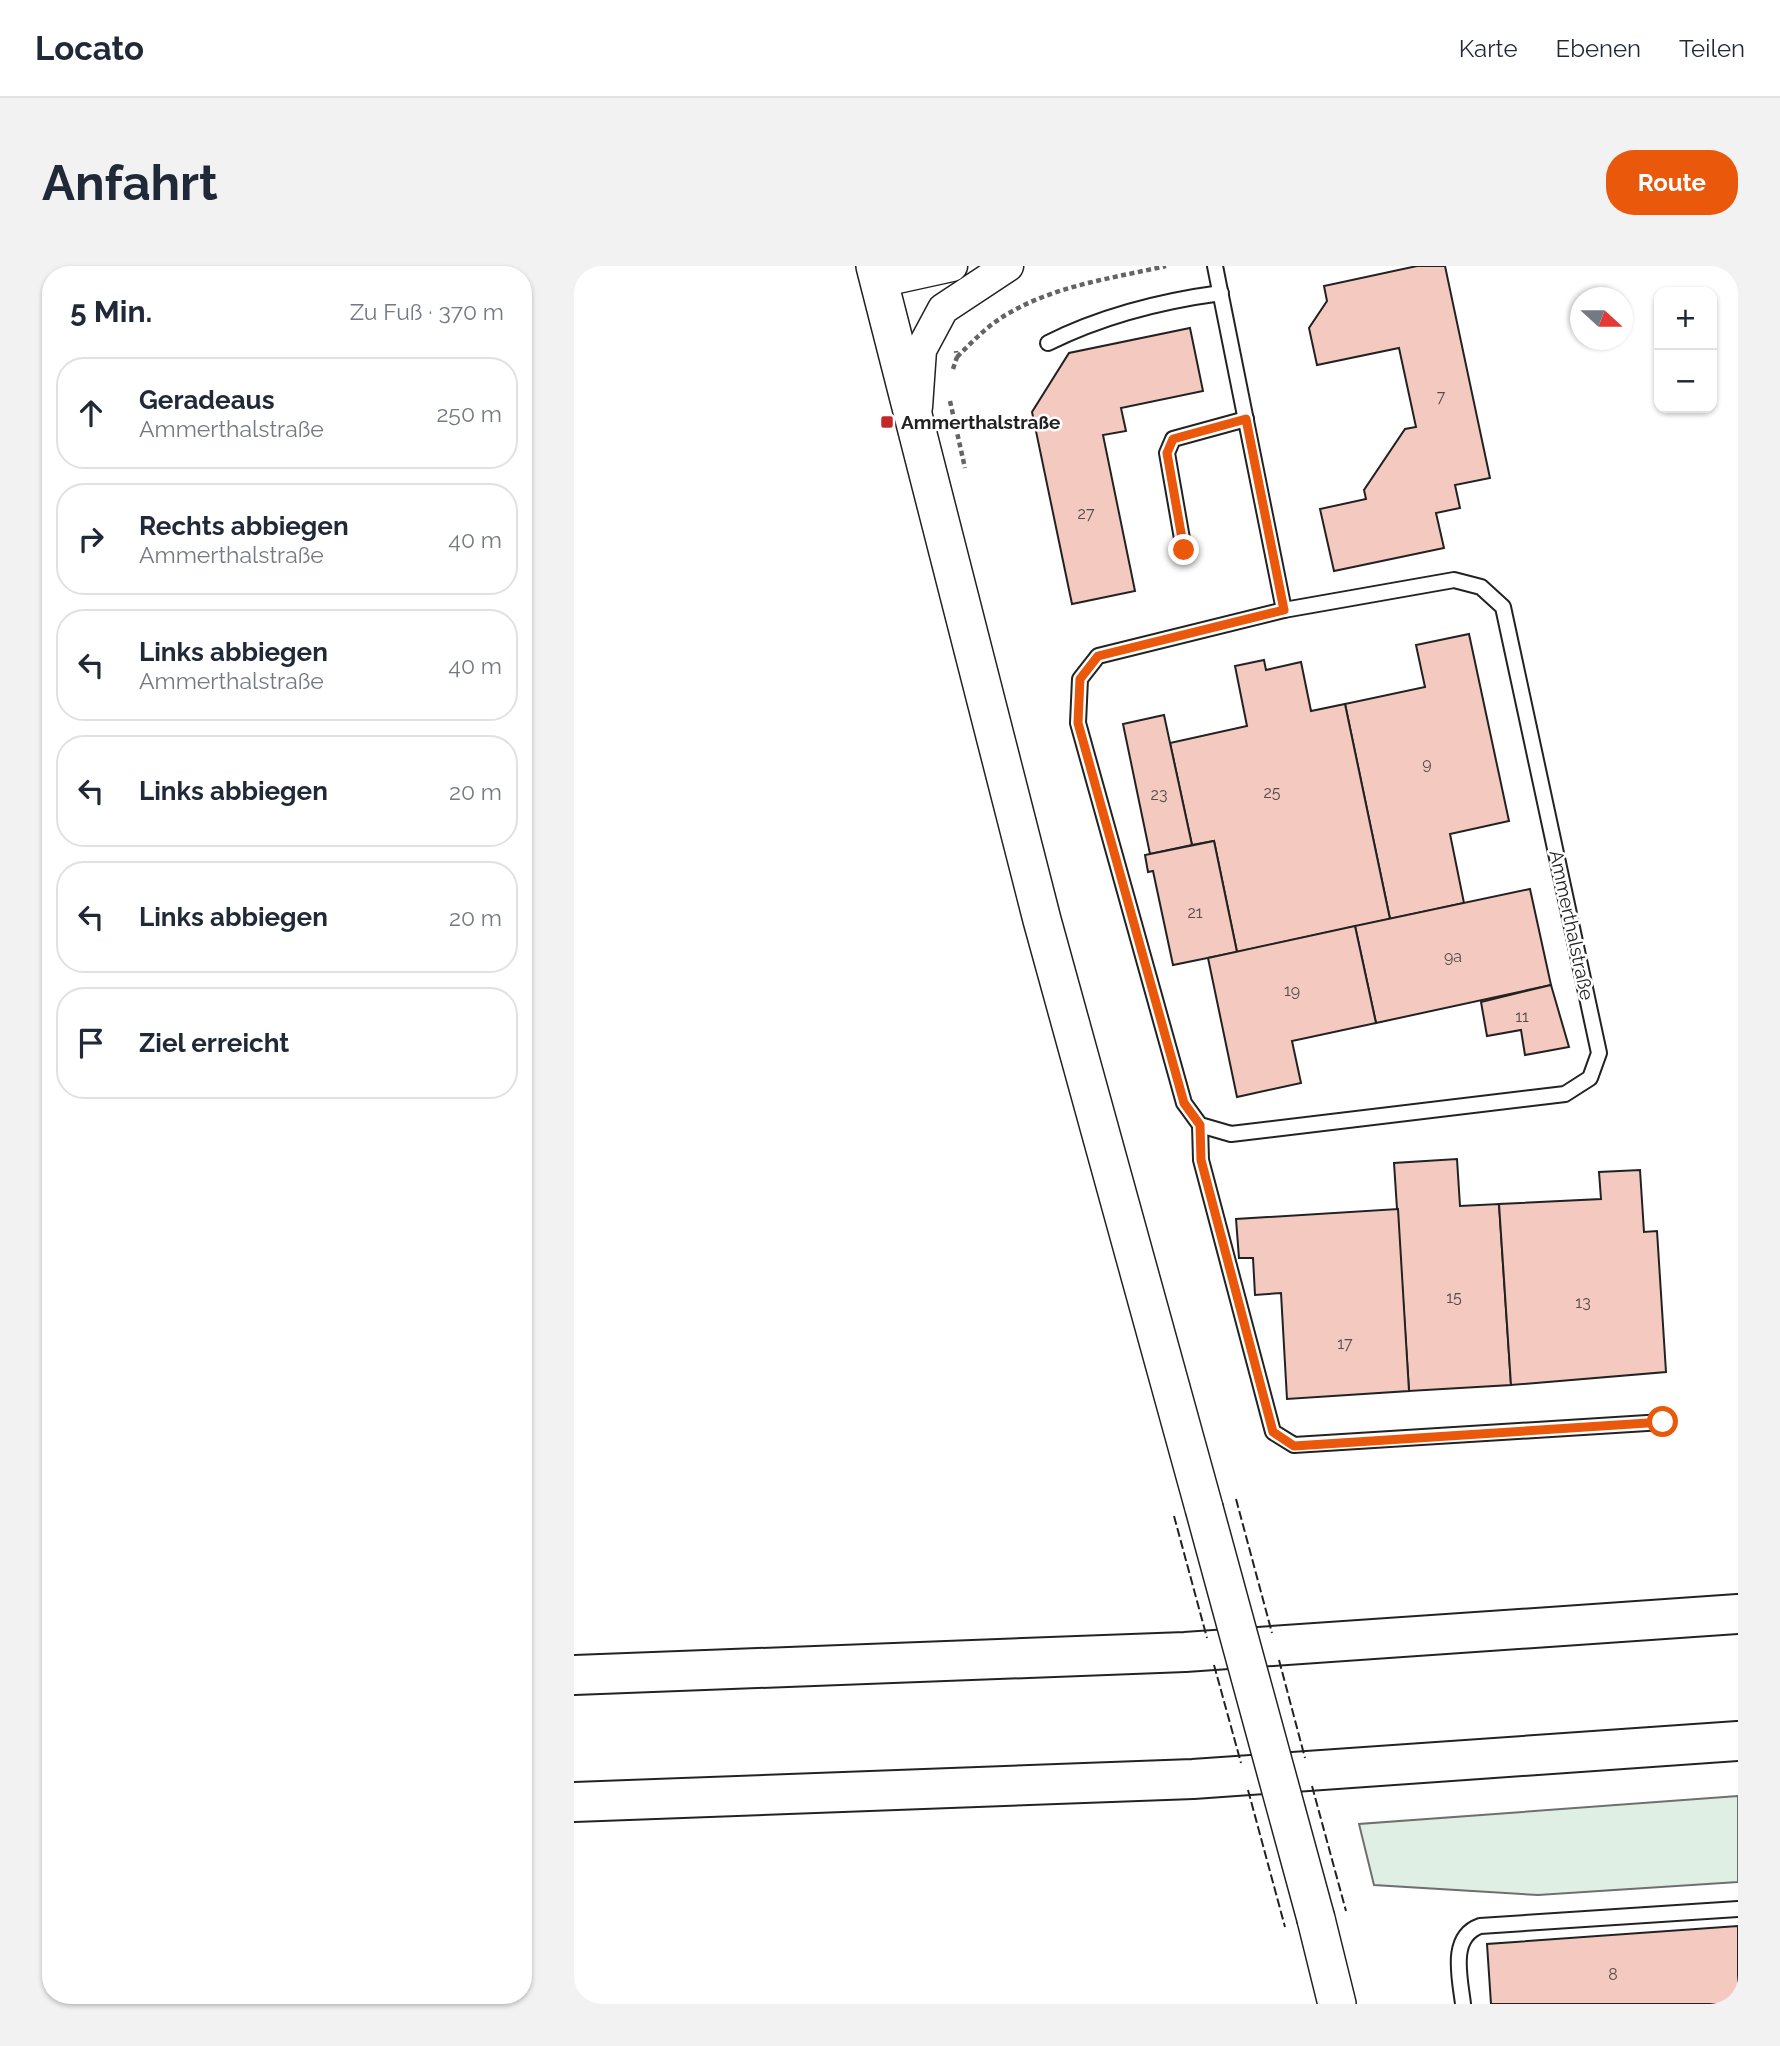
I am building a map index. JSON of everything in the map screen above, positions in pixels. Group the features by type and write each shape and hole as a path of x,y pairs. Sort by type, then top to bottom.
{"highway":[{"path":"574,1675 875,1666 1185,1652 1738,1614"},
{"path":"574,1802 1193,1779 1738,1741"}],"street":[{"path":"952,266 877,274 1042,920 1337,2004"},
{"path":"916,425 921,350 943,309 1009,266"}],"lane":[{"path":"1215,266 1284,610"},
{"path":"1048,343 1088,322 1189,297 1221,293"},
{"path":"1184,550 1167,453 1173,439 1246,419"},
{"name":"Ammerthalstraße","path":"1200,1125 1231,1134 1565,1094 1590,1078 1599,1053 1503,607 1481,587 1454,580 1284,610 1098,656 1080,679 1078,723 1184,1103 1200,1125 1201,1160 1273,1432 1294,1446 1663,1422"},
{"path":"1463,2004 1459,1960 1461,1943 1469,1930 1480,1926 1738,1909"}],"path":[{"path":"950,376 957,357 987,328 1012,311 1063,289 1166,266"},
{"path":"943,309 957,357"},
{"path":"950,398 967,477"}],"green space":[{"path":"1738,1796 1738,1882 1538,1895 1374,1885 1359,1824"}],"building":[{"path":"1417,266 1445,266 1490,478 1455,485 1460,508 1436,513 1444,548 1334,571 1320,509 1366,499 1364,490 1405,429 1416,427 1399,348 1317,365 1309,328 1327,301 1324,286"},
{"path":"1190,328 1203,391 1121,408 1126,431 1103,435 1135,591 1072,604 1032,412 1069,353"},
{"path":"1469,634 1509,821 1450,834 1464,903 1390,919 1345,704 1425,687 1416,645"},
{"path":"1264,660 1266,670 1301,662 1311,711 1345,704 1390,919 1237,952 1214,841 1192,845 1170,743 1247,726 1235,666"},
{"path":"1164,715 1192,845 1150,854 1123,724"},
{"path":"1214,841 1237,952 1173,965 1153,871 1148,872 1145,855"},
{"path":"1530,889 1551,985 1376,1023 1355,926"},
{"path":"1355,926 1376,1023 1292,1041 1301,1083 1237,1097 1208,958"},
{"path":"1551,985 1569,1047 1525,1055 1521,1030 1487,1036 1481,1002"},
{"path":"1457,1159 1460,1206 1499,1204 1511,1385 1409,1391 1394,1163"},
{"path":"1640,1170 1644,1232 1657,1231 1666,1372 1511,1385 1499,1204 1601,1199 1599,1172"},
{"path":"1398,1209 1409,1391 1287,1399 1281,1293 1255,1295 1253,1258 1239,1258 1236,1219"},
{"path":"1738,1926 1738,2004 1491,2004 1487,1944"}],"fence":[{"path":"1236,1499 1272,1633"},
{"path":"1174,1516 1207,1638"},
{"path":"1279,1660 1305,1758"},
{"path":"1214,1665 1241,1763"},
{"path":"1312,1786 1346,1911"},
{"path":"1248,1790 1285,1927"}],"place":[{"name":"Ammerthalstraße","path":"887,422"}],"route":[{"path":"1184,550 1167,453 1173,439 1246,419 1284,610 1098,656 1080,679 1078,723 1184,1103 1200,1125 1201,1160 1273,1432 1294,1446 1663,1422"}]}
